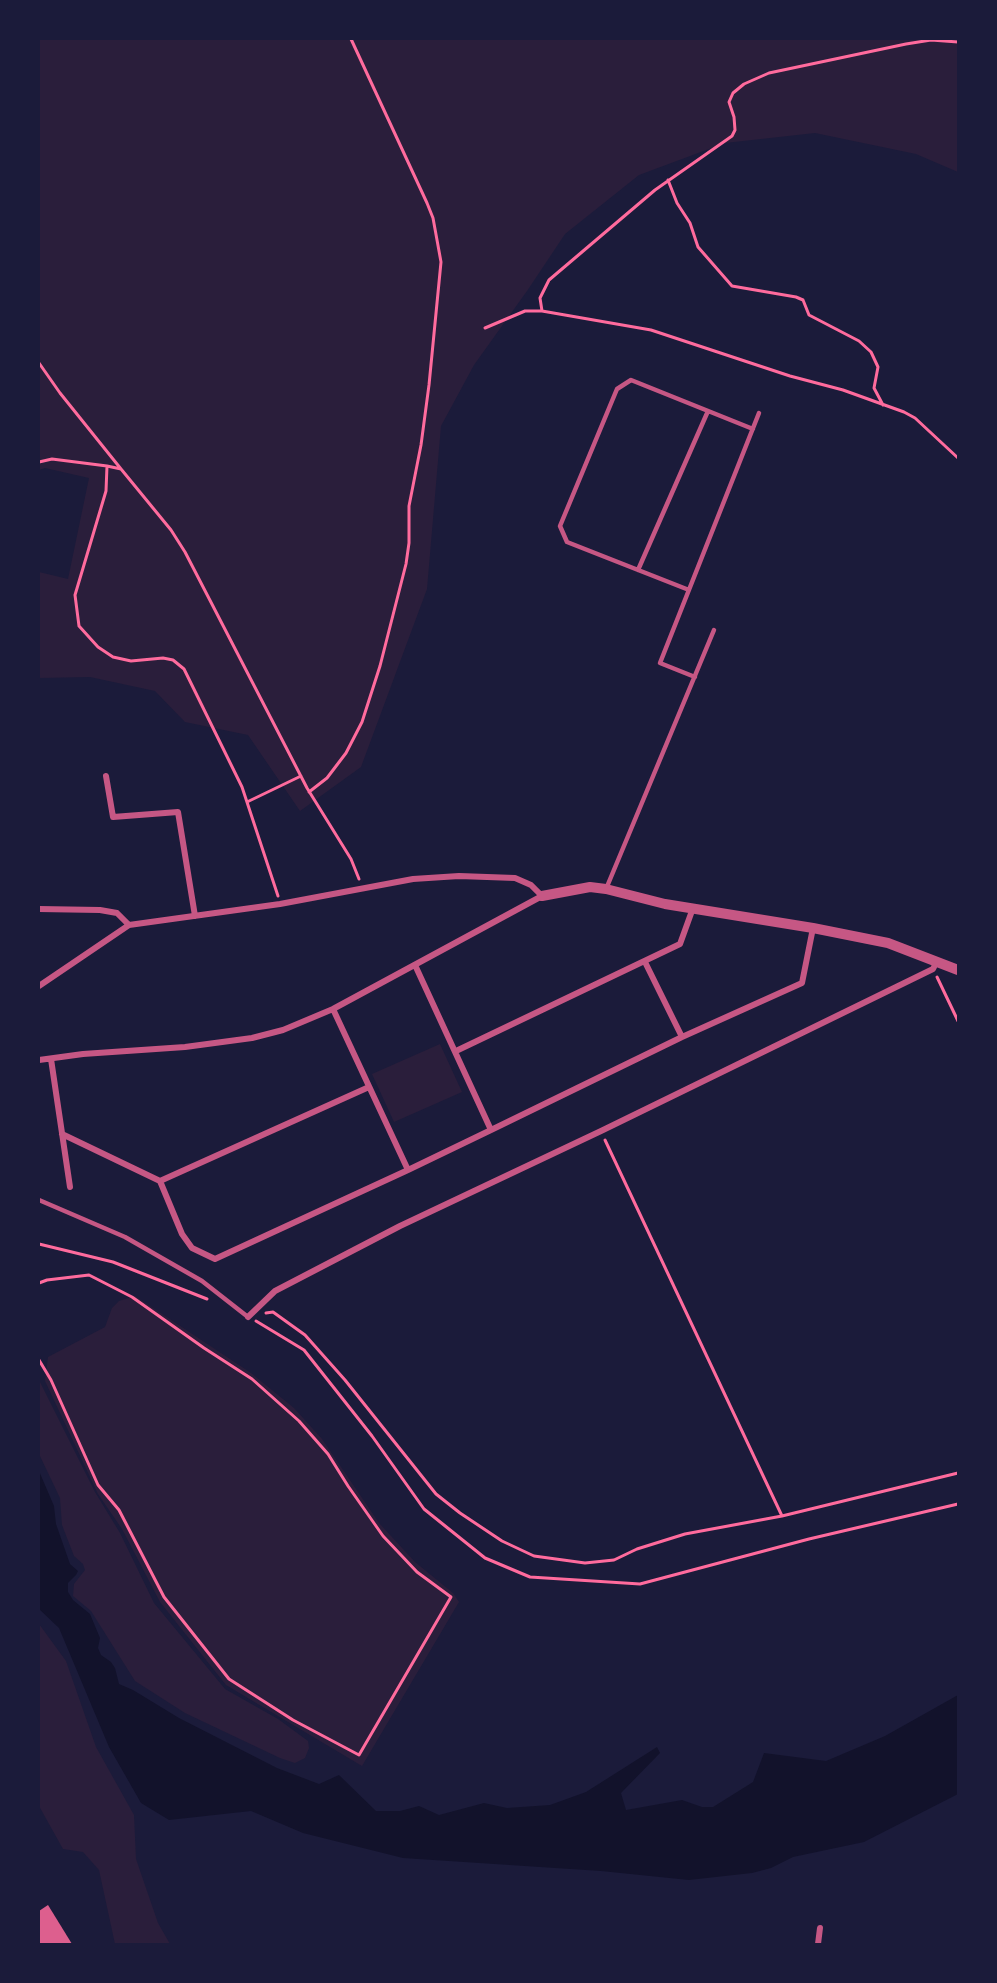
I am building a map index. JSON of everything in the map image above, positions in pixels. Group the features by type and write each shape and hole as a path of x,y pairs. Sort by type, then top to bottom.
{"street":[{"path":"106,776 113,817 178,812 195,916"},
{"path":"39,986 129,925 280,903 413,879 459,876 515,878 531,885 542,896"},
{"path":"39,1060 83,1054 185,1047 252,1038 283,1030 333,1009 542,896 590,887 665,904 813,928 888,943 935,965 958,970"},
{"path":"456,1051 680,944 693,908"},
{"path":"39,909 100,910 117,913 129,925"},
{"path":"62,1134 160,1181 182,1234 192,1248 215,1259 408,1170 682,1037 802,983 813,928"},
{"path":"645,962 682,1037"},
{"path":"415,965 490,1130"},
{"path":"248,1317 275,1291 400,1226 601,1131 935,965"},
{"path":"333,1009 408,1170"},
{"path":"51,1059 70,1187"},
{"path":"160,1181 369,1087"},
{"path":"818,1944 820,1928"}],"lane":[{"path":"689,590 567,542 560,526 617,389 631,380 753,429"},
{"path":"638,570 708,411"},
{"path":"695,677 660,663 759,413"},
{"path":"606,890 714,630"},
{"path":"39,1200 125,1237 202,1281 248,1317"}],"path":[{"path":"309,792 327,778 346,753 362,722 380,666 400,587 409,543 409,506 421,445 429,385 441,262 433,218 427,203 351,39"},
{"path":"542,311 540,298 549,280 668,180 732,136 735,130 734,117 729,102 733,93 744,84 769,73 906,44 931,40 958,42"},
{"path":"668,180 677,203 690,223 698,247 732,286 796,297 802,300 809,315 859,340 871,352 878,367 874,388 883,405"},
{"path":"485,328 525,311 542,311 651,330 790,376 843,390 915,418 958,458"},
{"path":"39,363 60,393 171,530 185,552 309,792 351,859 361,889"},
{"path":"39,462 52,459 121,469"},
{"path":"107,466 106,491 75,595 79,626 98,647 113,657 131,661 163,658 173,660 184,669 242,787 280,903"},
{"path":"247,802 301,776"},
{"path":"935,965 958,1022"},
{"path":"601,1131 782,1516"},
{"path":"39,1244 113,1262 209,1300"},
{"path":"39,1283 89,1275 132,1297 252,1379 299,1421 328,1454 383,1536 417,1572 451,1597 359,1755 293,1720 229,1679 164,1597 119,1510 98,1485 51,1380 39,1360"},
{"path":"248,1317 273,1312 304,1335 345,1380 436,1494 459,1513 502,1541 534,1556 585,1563 614,1560 637,1549 685,1534 782,1516 958,1473"},
{"path":"248,1317 304,1350 372,1436 424,1509 485,1558 530,1577 640,1584 809,1539 958,1504"}],"shaded area":[{"path":"39,39 958,39 958,172 916,154 815,133 725,143 639,175 565,234 474,365 441,426 427,589 361,767 300,811 248,735 185,722 155,691 90,677 39,678 39,572 68,579 89,478 45,468 39,470"},
{"path":"440,1044 462,1092 394,1122 372,1074"},
{"path":"135,1296 251,1373 294,1408 322,1439 379,1523 415,1562 453,1593 459,1602 362,1766 226,1685 160,1602 122,1529 98,1494 45,1381 48,1357 105,1327 112,1308 119,1301"},
{"path":"39,1380 95,1492 120,1533 154,1603 225,1689 278,1719 308,1741 309,1748 305,1758 295,1763 280,1758 185,1713 135,1681 91,1611 73,1596 74,1584 85,1570 83,1564 74,1556 62,1525 60,1498 39,1454"},
{"path":"39,1471 54,1506 56,1524 70,1564 78,1571 68,1583 68,1592 73,1600 90,1614 100,1638 98,1648 101,1655 115,1668 119,1684 179,1718 277,1768 319,1784 339,1775 376,1811 400,1811 419,1806 439,1815 484,1803 507,1808 550,1805 586,1792 657,1747 660,1753 621,1793 626,1810 682,1800 702,1807 713,1807 753,1782 764,1753 826,1761 885,1736 958,1695 958,1794 864,1842 793,1857 771,1868 752,1873 689,1880 601,1871 403,1858 303,1833 251,1811 169,1820 141,1803 109,1747 59,1628 39,1609"},
{"path":"39,1624 66,1661 96,1747 134,1815 136,1859 158,1923 170,1944 115,1944 99,1870 83,1852 63,1849 39,1806"}],"building":[{"path":"48,1905 72,1944 39,1944 39,1911"}]}
